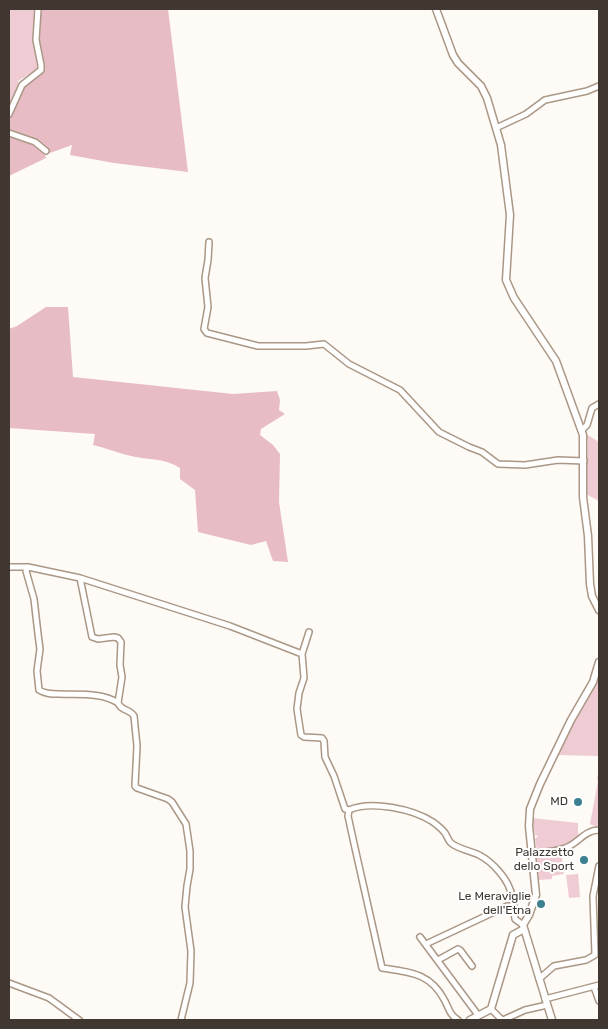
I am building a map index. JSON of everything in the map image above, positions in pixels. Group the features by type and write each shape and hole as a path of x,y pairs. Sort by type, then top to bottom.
{"street":[{"path":"9,114 22,85 41,70 42,65 36,40 38,9"},
{"path":"436,9 453,55 484,92 503,153 509,205 506,280 514,298 556,361 582,430 584,443 583,497 588,536 590,584 592,596 599,610"},
{"path":"496,128 526,114 545,100 587,91 599,86"},
{"path":"9,133 35,142 46,152"},
{"path":"209,242 205,278 208,307 204,329 207,333 258,346 324,344 349,364 400,390 439,432 482,452 498,464 525,465 558,460 584,461"},
{"path":"582,430 586,427 592,408 599,404"},
{"path":"9,567 28,567 80,578 230,626 302,654"},
{"path":"28,567 26,572 34,599 40,649 37,671 40,690 42,693 111,698 123,710 132,712 137,742 135,786 168,799 186,824 190,860 186,907 190,951 190,984 181,1020"},
{"path":"80,578 92,637 98,639 114,637 118,638 121,642 120,665 122,677 118,703"},
{"path":"309,632 302,654 304,678 299,693 297,709 301,735 304,737 322,738 324,741 325,757 334,776 345,809 349,810"},
{"path":"470,1020 491,1009 513,935 524,927 529,915 536,895 529,816 533,801 572,718 593,682 599,665"},
{"path":"349,810 358,806 386,806 398,810 408,810 421,815 444,832 451,843 481,856 492,865 509,887 513,898 515,919 524,927 552,1020"},
{"path":"349,810 348,816 382,968 413,972 432,982 445,1000 450,1013 458,1020"},
{"path":"533,853 562,849 572,845 589,831 599,830"},
{"path":"539,979 554,966 586,960 595,955 593,896 599,869"},
{"path":"426,944 507,906 513,906"},
{"path":"420,937 478,1015"},
{"path":"438,960 460,950 472,966"},
{"path":"9,985 49,998 79,1020"},
{"path":"491,1009 503,1020 546,1002 597,986 599,1001"}],"shaded area":[{"path":"9,9 35,9 34,40 39,65 38,69 18,81 19,85 9,108"},
{"path":"39,9 168,9 188,172 114,163 70,155 72,145 50,153 31,139 9,131 9,119 24,86 42,70 38,40"},
{"path":"9,135 36,145 41,149 46,158 9,176"},
{"path":"46,307 68,307 73,377 233,394 277,391 280,400 279,410 285,414 261,429 260,435 273,445 280,454 279,502 288,562 273,561 266,541 251,545 198,532 195,490 180,479 180,468 174,465 131,456 93,445 95,434 9,428 9,329 17,326"},
{"path":"586,434 599,442 599,501 586,494 588,442"},
{"path":"599,672 599,756 558,755 575,718 592,690"},
{"path":"599,772 599,828 590,824"},
{"path":"532,818 578,823 578,837 565,847 537,851 535,839 538,836 535,835"},
{"path":"561,851 564,874 552,876 552,879 539,880 536,857"},
{"path":"578,874 580,897 569,898 566,875"}],"place":[{"name":"MD","path":"578,802"},
{"name":"Palazzetto dello Sport","path":"584,860"},
{"name":"Le Meraviglie dell'Etna","path":"541,904"}]}
